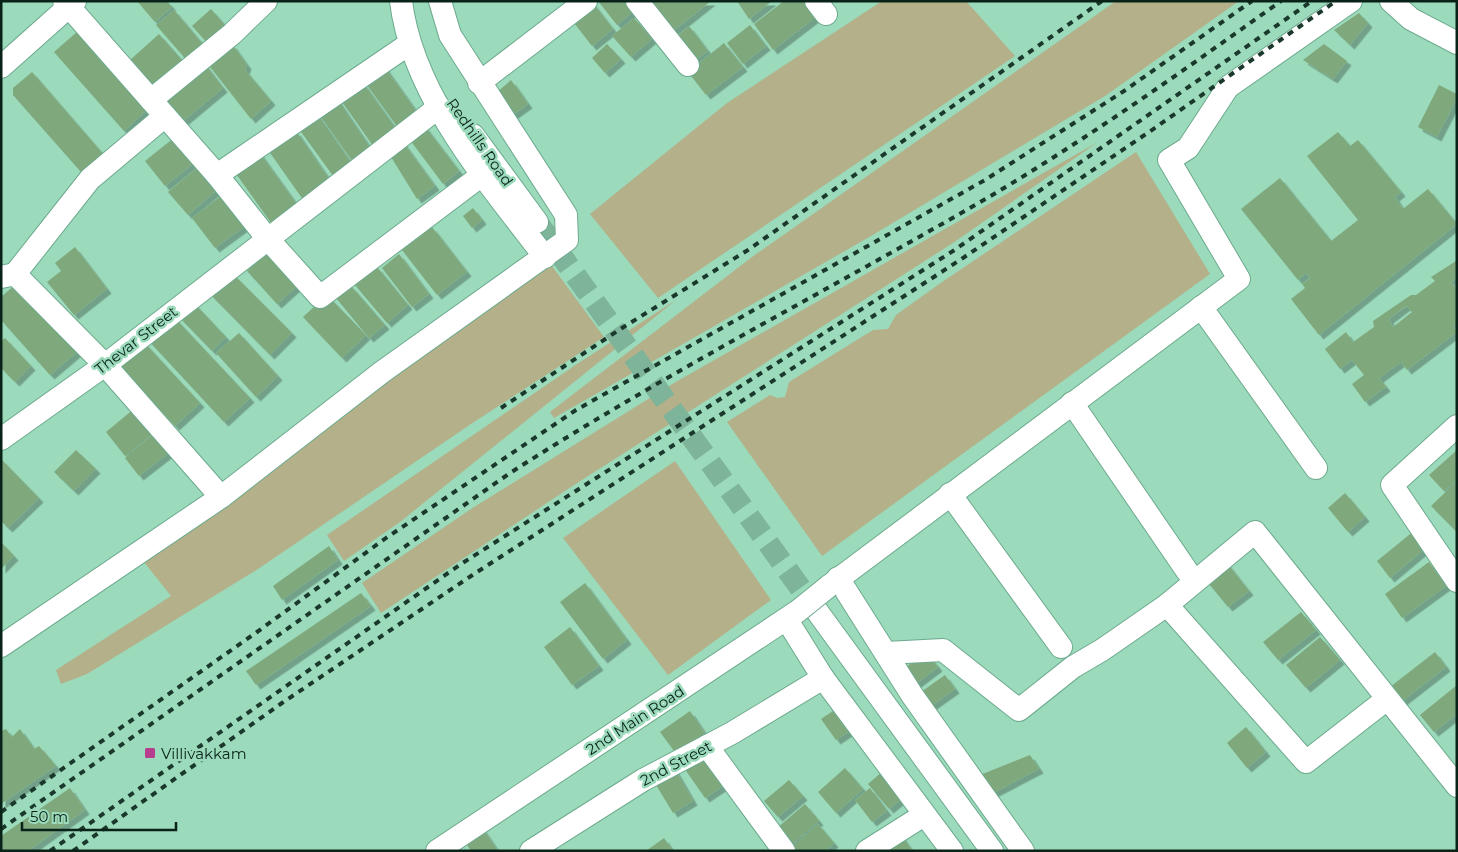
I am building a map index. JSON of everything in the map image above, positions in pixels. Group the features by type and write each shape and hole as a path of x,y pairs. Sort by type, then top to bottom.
{"street":[{"path":"221,497 105,365 8,276 90,179 158,108 266,1"},
{"path":"401,1 409,44 416,63 439,107 482,175 545,256"},
{"name":"Redhills Road","path":"414,1 417,26 449,101 538,222"},
{"path":"1,646 221,497 382,372 567,240 566,215 479,83 450,35 440,1"},
{"path":"479,83 586,1"},
{"path":"637,1 688,65"},
{"name":"2nd Main Road","path":"437,851 800,613 834,582 1239,279 1169,160 1188,148 1228,87 1351,1"},
{"path":"1391,1 1411,19 1457,43"},
{"path":"1,67 69,3 216,175 267,238 320,297 482,175"},
{"path":"216,175 409,44"},
{"name":"Thevar Street","path":"1,439 105,365 439,107"},
{"path":"1201,307 1316,468"},
{"path":"1072,404 1187,571"},
{"path":"1457,426 1392,485 1457,581"},
{"path":"950,494 1061,647"},
{"path":"886,653 943,650 1019,710 1073,667 1102,650 1167,605 1255,532 1457,786"},
{"path":"834,582 886,653 1023,851"},
{"path":"1167,605 1306,762 1387,699"},
{"path":"800,613 823,678 952,851"},
{"path":"800,613 992,851"},
{"name":"2nd Street","path":"531,851 643,780 707,746 823,678"},
{"path":"707,746 784,851"},
{"path":"866,851 924,815"}],"shaded area":[{"path":"882,1 966,1 1015,56 658,298 590,214 727,103"},
{"path":"1116,1 1239,1 1105,96 871,236 554,418 550,412 752,257"},
{"path":"1098,142 953,243 574,485 381,613 362,583 474,507 674,383"},
{"path":"1136,152 1210,274 822,556 727,422 770,395 777,398 785,397 789,382 873,330 888,329 896,315 942,282"},
{"path":"549,262 604,337 471,424 258,569 87,674 61,684 56,670 171,596 140,557"},
{"path":"676,300 400,522 344,561 327,535 577,364"},
{"path":"675,461 771,600 668,675 563,538"}],"building":[{"path":"137,1 167,1 172,7 155,22"},
{"path":"598,1 627,1 635,10 617,25"},
{"path":"654,1 711,1 672,32 650,4"},
{"path":"737,1 772,1 749,19"},
{"path":"784,1 812,1 821,13 773,50 754,24"},
{"path":"592,2 613,29 592,46 571,19"},
{"path":"211,9 230,31 211,47 192,26"},
{"path":"174,10 207,49 190,64 156,25"},
{"path":"1359,13 1368,23 1350,45 1334,30"},
{"path":"634,18 652,39 631,57 612,36"},
{"path":"750,25 766,46 743,64 727,43"},
{"path":"689,26 708,51 693,62 675,38"},
{"path":"78,31 149,108 124,131 54,52"},
{"path":"159,34 186,65 156,91 130,60"},
{"path":"724,43 743,67 706,95 688,72"},
{"path":"232,44 247,65 245,70 271,101 251,119 207,63"},
{"path":"607,44 621,59 605,73 592,58"},
{"path":"1324,44 1347,61 1333,79 1303,60"},
{"path":"204,63 223,88 181,123 160,98"},
{"path":"384,66 421,118 401,132 364,81"},
{"path":"32,72 103,154 81,172 13,95 13,88"},
{"path":"511,80 528,104 511,116 495,94"},
{"path":"363,83 401,136 378,153 340,99"},
{"path":"1439,85 1457,94 1457,98 1437,137 1418,127"},
{"path":"337,99 373,152 355,165 318,113"},
{"path":"315,111 354,167 336,180 296,125"},
{"path":"423,124 459,171 443,184 407,136"},
{"path":"296,131 331,182 304,201 268,150"},
{"path":"1338,132 1350,146 1358,140 1401,192 1395,197 1403,209 1428,189 1457,224 1319,335 1291,299 1305,288 1302,284 1310,278 1306,273 1298,280 1241,209 1280,178 1331,241 1358,220 1307,156"},
{"path":"175,137 195,162 165,186 145,161"},
{"path":"402,141 435,186 417,199 388,152"},
{"path":"259,152 300,209 274,227 234,171"},
{"path":"199,166 218,189 188,215 168,192"},
{"path":"222,195 245,226 215,248 192,218"},
{"path":"473,208 482,220 472,228 463,216"},
{"path":"432,227 467,272 437,295 402,250"},
{"path":"75,247 107,289 74,315 47,282 61,271 55,263"},
{"path":"268,252 298,285 277,304 247,271"},
{"path":"399,254 429,294 412,307 382,268"},
{"path":"1456,261 1457,278 1451,282 1457,289 1457,323 1453,325 1457,332 1407,370 1401,362 1379,378 1386,387 1365,402 1352,384 1364,375 1352,360 1340,369 1325,349 1346,332 1353,342 1374,327 1373,321 1435,281 1431,277","holes":["1406,306 1412,312 1393,327 1389,319"]},
{"path":"377,267 408,305 387,323 355,285"},
{"path":"232,273 292,333 270,355 210,294"},
{"path":"16,284 77,352 50,375 1,320 1,297"},
{"path":"351,286 385,325 369,338 336,298"},
{"path":"327,295 366,335 342,358 303,317"},
{"path":"194,303 226,337 212,351 179,317"},
{"path":"173,316 250,398 224,422 148,340"},
{"path":"239,333 278,376 256,397 216,353"},
{"path":"5,338 31,366 15,382 1,368 1,341"},
{"path":"141,339 200,403 175,426 116,362"},
{"path":"135,408 155,432 125,456 106,432"},
{"path":"156,432 171,451 139,476 125,458"},
{"path":"76,450 96,469 74,491 54,472"},
{"path":"1457,450 1457,480 1444,491 1429,475"},
{"path":"1,459 39,498 8,528 1,521"},
{"path":"1457,481 1457,532 1431,506"},
{"path":"1345,493 1365,517 1348,532 1328,508"},
{"path":"1415,530 1427,547 1390,578 1377,561"},
{"path":"1,542 14,556 1,569"},
{"path":"329,546 338,560 282,600 273,586"},
{"path":"1226,562 1249,591 1228,607 1205,579"},
{"path":"1429,562 1446,586 1402,618 1385,594"},
{"path":"585,583 627,640 603,659 560,602"},
{"path":"361,593 371,606 256,685 246,671"},
{"path":"1301,612 1316,630 1278,660 1263,642"},
{"path":"570,627 599,666 572,685 544,647"},
{"path":"1320,637 1340,660 1306,688 1286,665"},
{"path":"926,652 938,667 913,686 902,670"},
{"path":"1435,652 1446,667 1401,702 1390,687"},
{"path":"945,675 955,689 931,706 921,692"},
{"path":"1457,685 1457,714 1434,732 1420,715"},
{"path":"690,711 706,735 677,755 660,732"},
{"path":"833,711 848,732 836,740 821,719"},
{"path":"1246,727 1266,752 1247,768 1227,743"},
{"path":"6,729 12,737 20,729 34,749 39,746 56,766 1,804 1,731"},
{"path":"1030,755 1039,769 991,794 980,775"},
{"path":"702,756 723,786 705,798 684,768"},
{"path":"674,768 693,801 673,813 653,780"},
{"path":"845,768 863,789 836,813 818,792"},
{"path":"883,771 905,796 889,809 868,784"},
{"path":"789,780 803,796 778,817 764,801"},
{"path":"70,788 85,810 28,851 1,851 1,836"},
{"path":"870,788 887,811 872,822 855,800"},
{"path":"805,804 819,821 791,845 777,828"},
{"path":"818,824 834,843 825,851 795,851 792,847"},
{"path":"480,825 498,851 471,851 462,837"},
{"path":"901,835 912,851 880,851"},
{"path":"664,838 673,851 646,851"}],"tunnel":[{"path":"537,222 814,607"}],"railway":[{"path":"501,408 622,328 748,250 1102,1"},
{"path":"1,812 257,632 386,538 576,410 985,180 1124,91 1252,1"},
{"path":"1,829 510,473 629,400 1031,172 1139,100 1281,1"},
{"path":"50,851 461,564 953,251 1312,1"},
{"path":"73,851 282,703 471,576 960,260 1149,132 1336,1"}],"place":[{"name":"Villivakkam","path":"150,753"}]}
